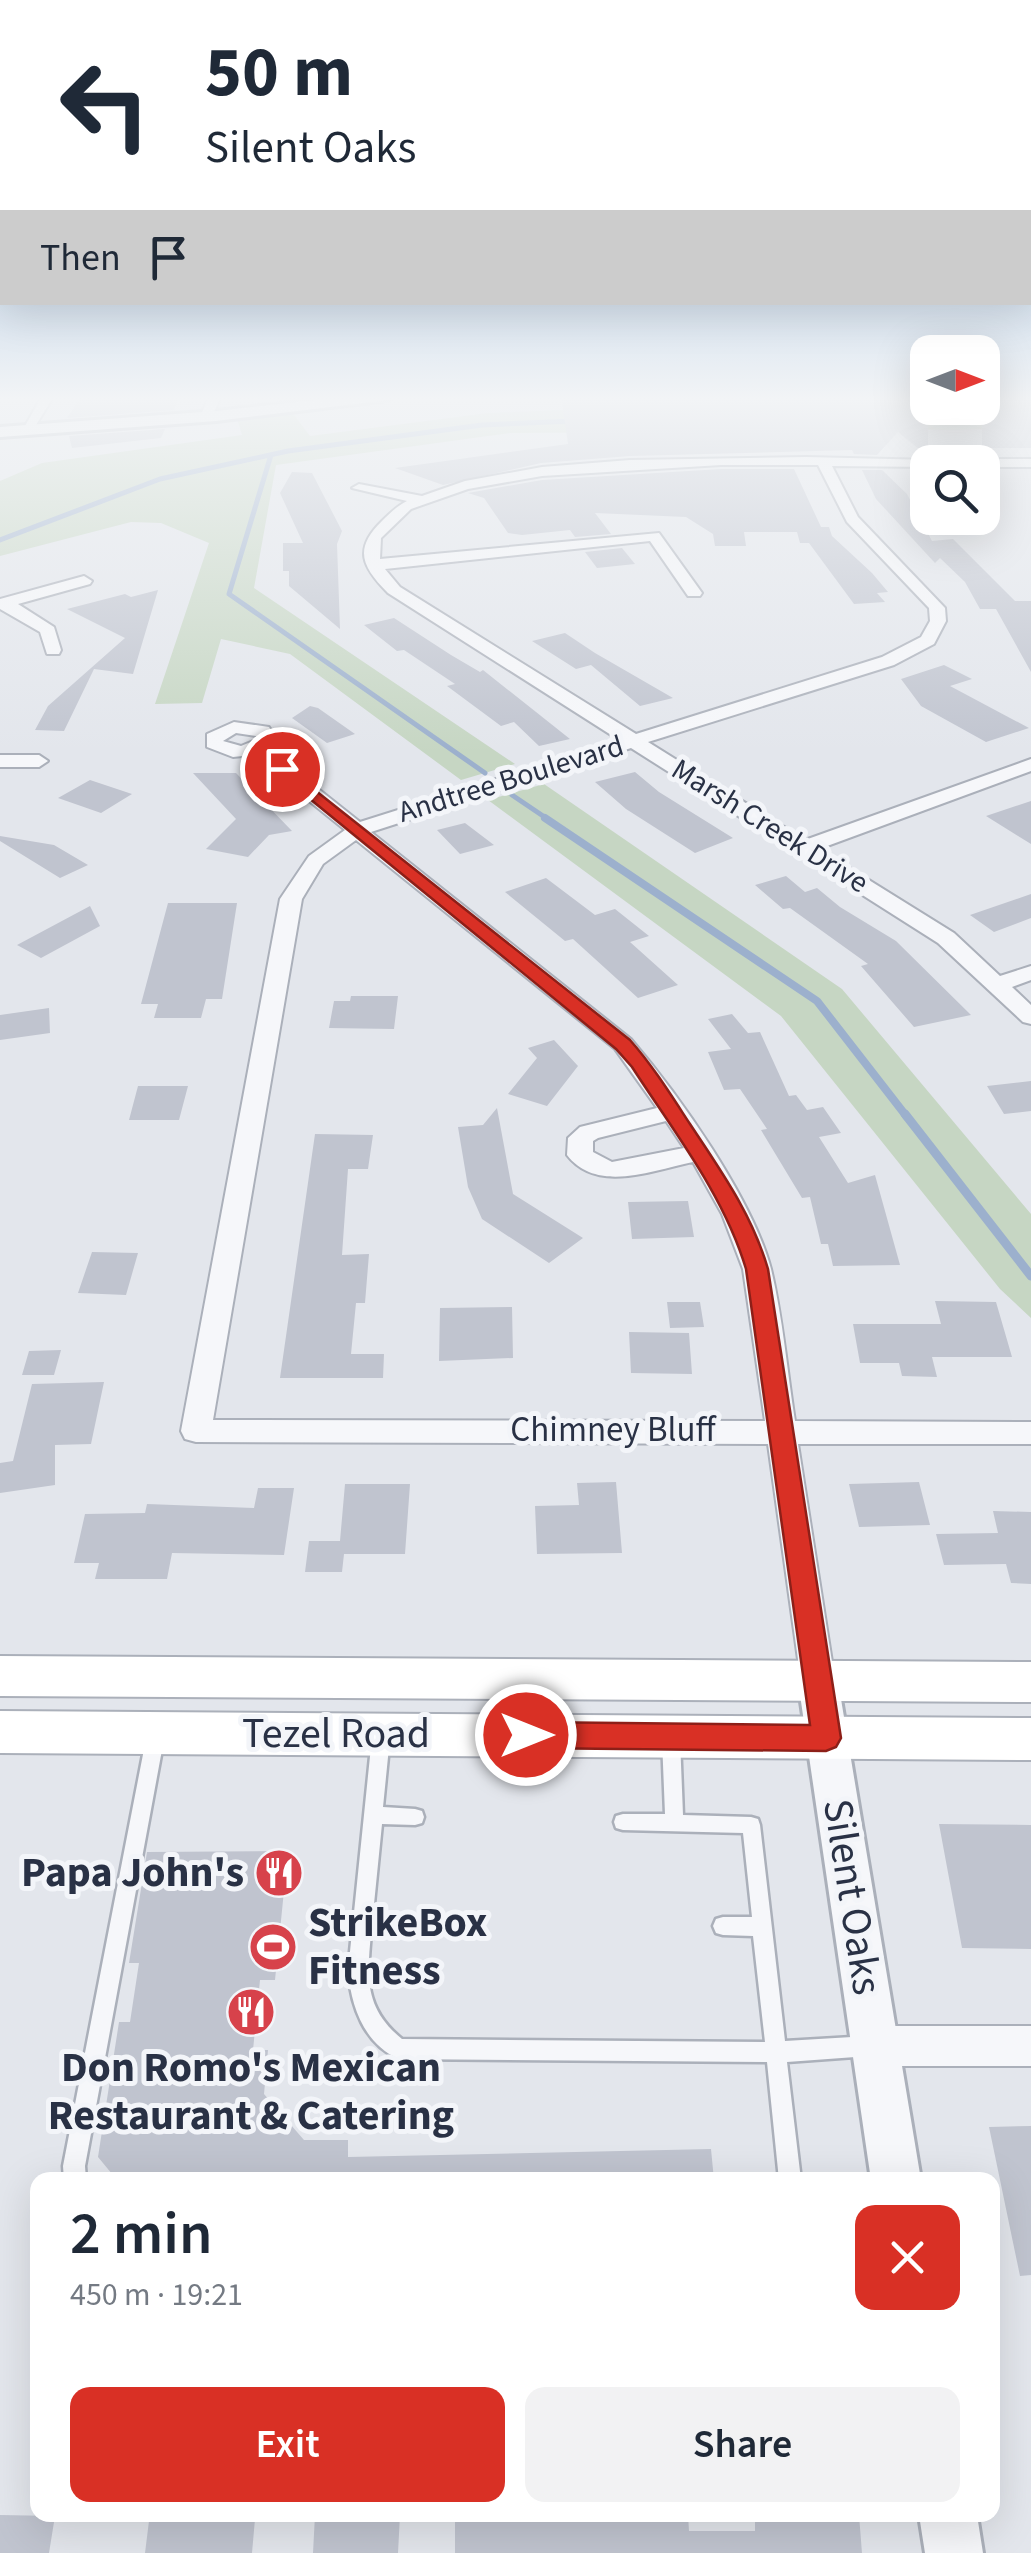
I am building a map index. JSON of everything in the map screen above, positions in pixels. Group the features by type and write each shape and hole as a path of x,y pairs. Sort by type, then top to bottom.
{"main road":[{"name":"Tezel Road","path":"0,1676 1031,1682"},
{"name":"Tezel Road","path":"0,1732 1031,1739"}],"street":[{"path":"397,515 381,526 372,544 374,566 654,536 694,593"},
{"name":"Andtree Boulevard","path":"196,1431 291,898 309,866 358,830 404,812 888,661 928,640 938,621 933,602 850,515"},
{"name":"Marsh Creek Drive","path":"374,566 384,581 406,598 946,938 1031,1018"},
{"path":"2,603 84,581"},
{"path":"2,603 48,630 53,650"},
{"name":"Silent Oaks","path":"256,749 623,1044 698,1153 747,1235 757,1269 895,2172"},
{"path":"0,761 39,761"},
{"path":"805,847 1031,765"},
{"path":"999,984 1031,973"},
{"path":"671,1112 589,1132 582,1138 580,1155 598,1168 612,1170 698,1153"},
{"name":"Chimney Bluff","path":"196,1431 1031,1433"},
{"path":"874,2046 1031,2046"},
{"path":"949,2522 954,2553"}],"lane":[{"path":"75,2172 77,2146 157,1734"},
{"path":"381,1734 362,1923 360,2000 374,2031 399,2048 777,2052 874,2046"},
{"path":"671,1736 674,1823"},
{"path":"373,1815 415,1817"},
{"path":"623,1822 750,1825 789,2172"},
{"path":"362,1923 395,1924"},
{"path":"724,1926 762,1927"}],"green space":[{"path":"0,515 267,515 254,588 515,764 461,780 290,654 221,639 202,703 155,704 209,543 161,523 131,522 0,556"},
{"path":"544,784 842,989 1031,1214 1031,1318 1000,1289 781,1016 488,800"}],"building":[{"path":"290,515 334,515 342,531 337,544 340,629 289,586 289,571 283,571 283,543 303,543"},
{"path":"496,515 597,515 611,534 575,537 570,530 508,533"},
{"path":"644,515 815,515 821,527 829,527 832,536 888,592 877,593 885,602 854,604 809,543 800,543 797,532 744,532 746,546 715,546 713,534 686,517"},
{"path":"891,515 910,515 910,535 929,535 932,541 953,539 1015,601 1031,601 1031,672 996,609 980,609 965,582 940,558 935,563"},
{"path":"622,548 635,564 597,568 585,552"},
{"path":"158,590 133,674 94,669 64,731 35,730 48,706 125,638 67,609"},
{"path":"394,618 480,672 483,670 570,739 539,746 514,722 501,726 447,686 455,684 404,650 397,651 364,625"},
{"path":"565,633 673,698 640,706 591,665 576,669 532,641"},
{"path":"944,665 972,679 950,686 1029,728 986,742 921,706 901,679"},
{"path":"310,706 355,734 327,743 292,718"},
{"path":"635,772 659,792 733,838 695,853 626,809 595,782"},
{"path":"193,773 236,773 292,831 269,835 248,857 206,849 236,819"},
{"path":"90,780 132,794 101,813 58,798"},
{"path":"1031,801 1031,844 986,816"},
{"path":"465,823 494,845 460,854 437,830"},
{"path":"0,836 54,845 88,865 60,878 0,841"},
{"path":"786,876 805,892 817,888 896,941 971,1015 914,1027 861,966 868,964 790,908 783,909 755,885"},
{"path":"546,878 595,915 615,909 649,936 630,942 678,985 638,998 573,939 565,941 505,892"},
{"path":"1031,894 1031,918 994,932 970,915"},
{"path":"168,903 237,903 222,999 206,999 201,1018 154,1018 158,1004 141,1004"},
{"path":"90,906 100,926 41,958 17,945"},
{"path":"351,996 398,996 394,1029 329,1028 334,1001 350,1001"},
{"path":"49,1008 50,1033 0,1040 0,1015"},
{"path":"732,1014 748,1033 760,1032 789,1096 796,1095 807,1110 823,1107 841,1133 819,1137 848,1183 875,1175 900,1265 833,1266 828,1244 821,1244 810,1197 802,1198 761,1130 767,1129 740,1089 724,1090 708,1052 731,1049 708,1019"},
{"path":"554,1040 578,1066 547,1106 508,1094 537,1058 528,1048"},
{"path":"1031,1081 1031,1111 1004,1114 987,1086"},
{"path":"138,1086 188,1086 179,1120 129,1120"},
{"path":"497,1108 513,1194 583,1238 549,1263 482,1219 468,1187 458,1127 483,1125"},
{"path":"315,1134 373,1135 368,1169 348,1169 342,1255 369,1254 365,1303 356,1303 351,1354 384,1354 383,1378 280,1378"},
{"path":"688,1201 694,1237 632,1239 628,1202"},
{"path":"92,1252 138,1253 126,1295 78,1293"},
{"path":"935,1301 996,1302 1012,1357 932,1357 937,1377 902,1376 899,1363 860,1363 853,1324 941,1324"},
{"path":"667,1302 700,1302 704,1327 670,1328"},
{"path":"512,1307 513,1358 439,1361 440,1308"},
{"path":"629,1332 689,1333 692,1374 631,1373"},
{"path":"61,1350 54,1375 22,1375 29,1351"},
{"path":"104,1382 91,1444 55,1445 55,1485 0,1493 0,1463 13,1461 32,1384"},
{"path":"616,1482 622,1553 537,1554 535,1506 579,1505 577,1483"},
{"path":"919,1482 930,1525 859,1527 849,1484"},
{"path":"345,1484 410,1484 405,1554 344,1554 342,1572 305,1572 309,1541 340,1541"},
{"path":"258,1488 294,1488 284,1555 172,1553 167,1579 95,1579 99,1563 74,1563 85,1514 145,1513 147,1504 254,1508"},
{"path":"993,1511 1031,1512 1031,1584 1011,1583 1006,1564 944,1565 936,1534 998,1533"},
{"path":"939,1824 1031,1825 1031,1949 962,1948"},
{"path":"288,1851 275,1980 260,1980 253,2050 268,2050 264,2094 304,2140 348,2140 348,2157 711,2149 713,2172 110,2172 98,2157 119,2022 130,2022 139,1963 129,1963 147,1852"},
{"path":"1031,2126 1031,2275 1020,2276 989,2127"},
{"path":"0,2515 30,2516 30,2522 54,2522 49,2553 0,2553"},
{"path":"149,2522 255,2522 252,2553 145,2553"},
{"path":"315,2522 400,2522 398,2553 313,2553"},
{"path":"455,2522 688,2522 689,2531 755,2531 755,2522 860,2522 862,2553 455,2553"}],"waterway":[{"path":"0,540 65,515"},
{"path":"253,515 229,594 485,773"},
{"path":"512,795 549,820"},
{"path":"545,818 817,1001 907,1117"},
{"path":"905,1114 1031,1276"}],"place":[{"name":"Papa John's","path":"279,1873"},
{"name":"StrikeBox Fitness","path":"273,1947"},
{"name":"Don Romo's Mexican Restaurant & Catering","path":"251,2012"}],"route":[{"path":"282,769 623,1044 732,1204 757,1269 826,1738 526,1735"}]}
